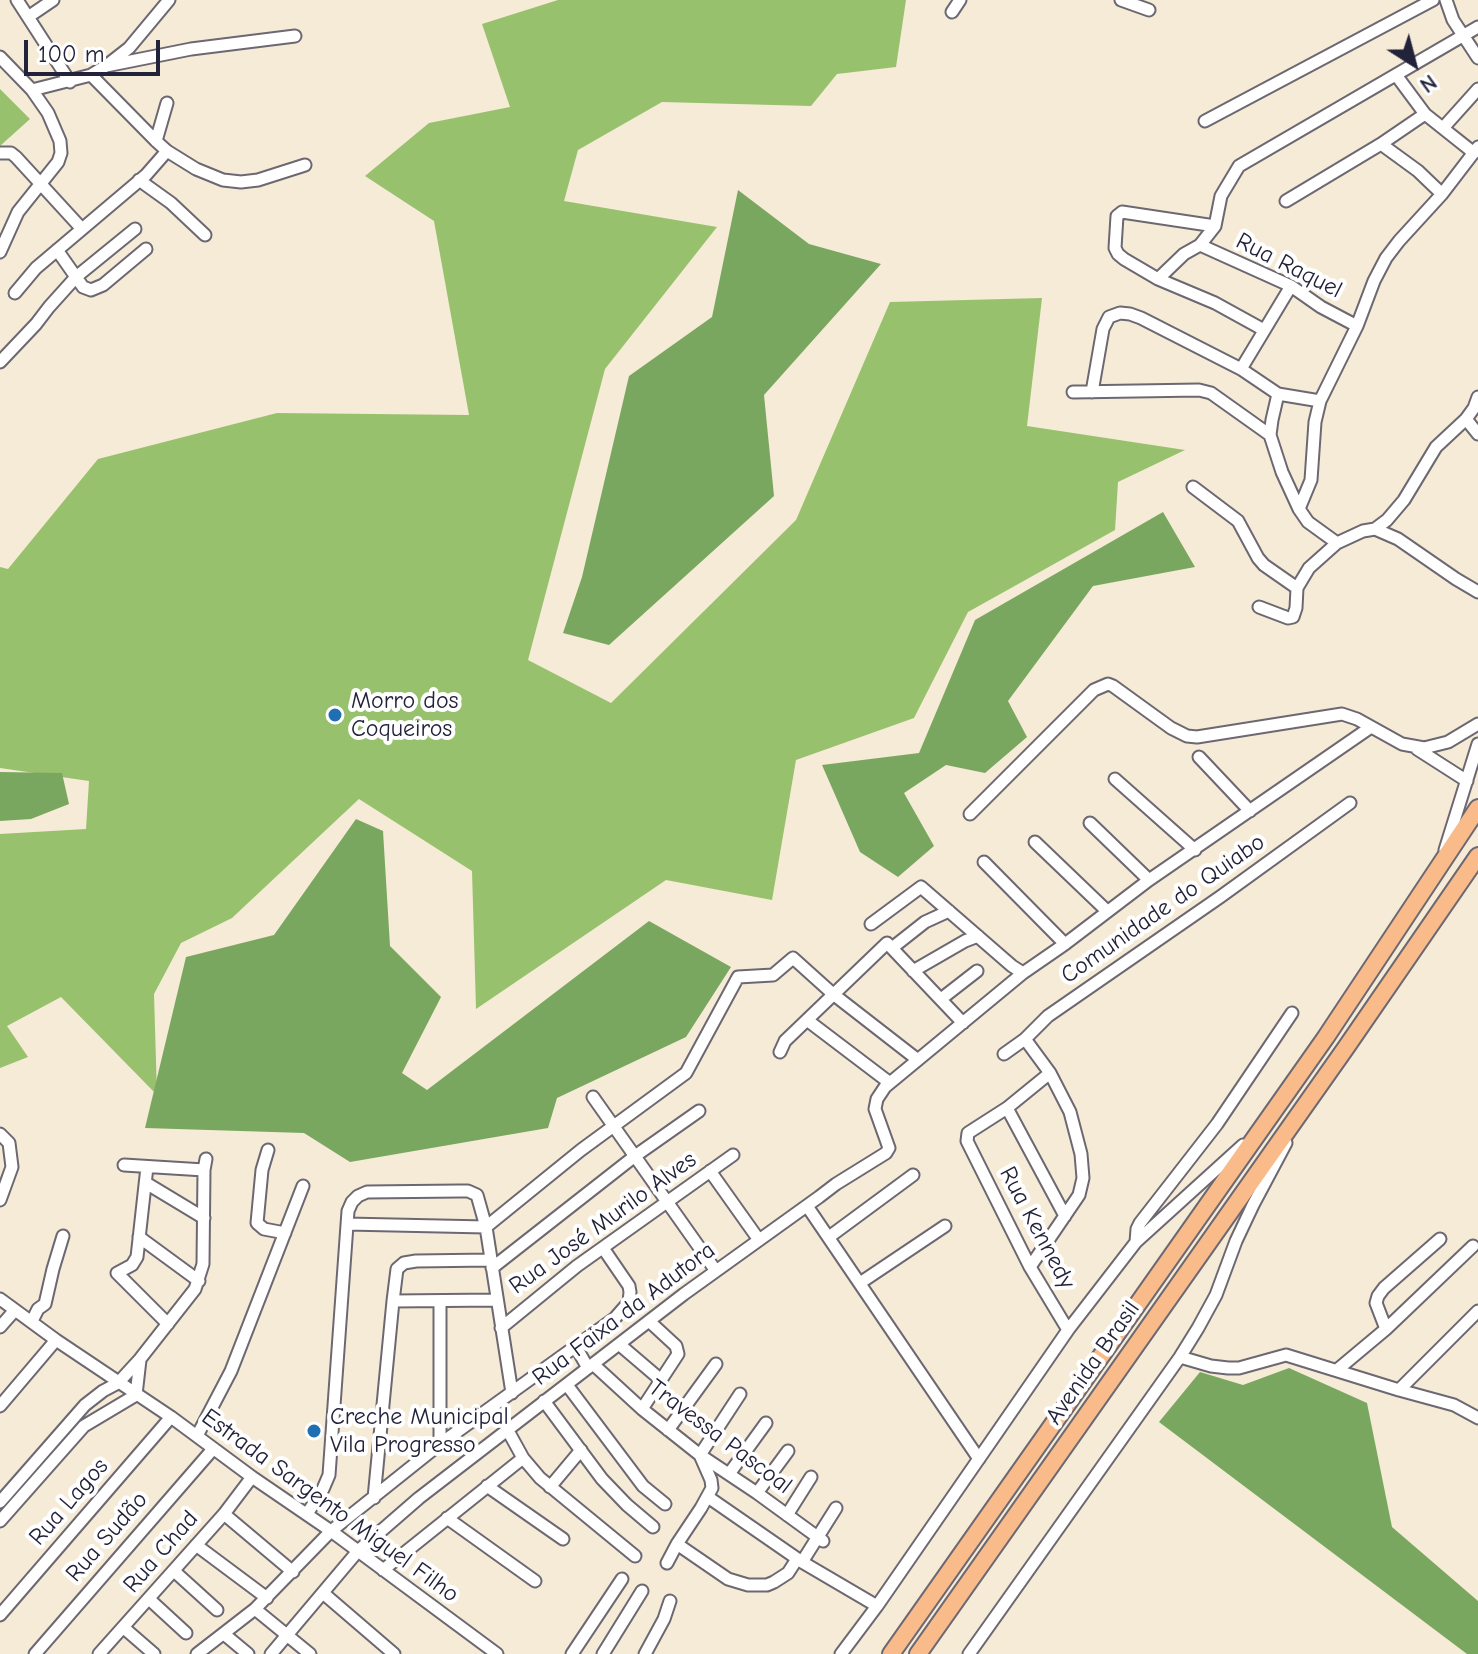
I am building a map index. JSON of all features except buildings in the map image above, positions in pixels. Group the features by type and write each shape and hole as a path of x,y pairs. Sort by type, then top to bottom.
{"highway":[{"name":"Avenida Brasil","path":"891,1654 1326,1037 1478,808"},
{"name":"Avenida Brasil","path":"918,1654 1478,856"}],"street":[{"path":"17,0 70,82"},
{"path":"28,17 53,0"},
{"path":"32,90 70,82 106,66 129,48 169,0"},
{"path":"952,12 960,0"},
{"path":"1121,0 1149,10"},
{"path":"1205,121 1433,0"},
{"path":"1446,0 1453,20 1478,58"},
{"path":"1158,279 1184,254 1200,245 1215,226 1221,196 1239,166 1478,27"},
{"path":"106,66 191,49 295,36"},
{"path":"0,57 32,90 48,113 60,141 61,153 58,162 18,212 0,252"},
{"path":"91,75 167,151 196,169 223,180 241,182 258,180 305,165"},
{"path":"1299,509 1311,480 1315,422 1320,401 1357,326 1374,281 1399,241 1442,194 1476,150 1425,114 1396,75"},
{"path":"1443,128 1478,89"},
{"path":"156,141 167,103"},
{"path":"1286,201 1425,114"},
{"path":"1381,144 1418,171 1442,194"},
{"path":"15,293 36,268 154,167 167,151"},
{"path":"0,153 11,153 82,229"},
{"path":"139,180 171,203 205,235"},
{"path":"1215,226 1122,212 1117,216 1114,240 1118,254 1124,259 1158,279 1215,303 1264,330"},
{"path":"0,362 76,277 135,229"},
{"name":"Rua Raquel","path":"1200,245 1291,286 1321,307 1357,326"},
{"path":"57,250 83,287 91,290 103,285 146,249"},
{"path":"1241,369 1291,286"},
{"path":"1092,392 1103,329 1114,314 1130,314 1241,369 1278,394 1320,401"},
{"path":"1073,392 1199,390 1211,393 1270,435"},
{"path":"1278,394 1270,435 1282,472 1299,509 1313,527 1337,543"},
{"path":"1259,607 1288,618 1295,615 1297,588 1309,568 1337,543 1375,529 1387,520 1404,500 1436,447 1466,419 1478,397"},
{"path":"1466,419 1478,434"},
{"path":"1193,487 1238,521 1264,565 1297,588"},
{"path":"1375,529 1398,539 1478,592"},
{"path":"970,814 1094,690 1108,684 1187,736 1342,714 1389,738 1424,748 1448,742 1478,724"},
{"path":"807,1020 890,1083 1023,973 1149,880 1371,727"},
{"path":"1440,865 1478,744"},
{"path":"1415,747 1467,781"},
{"path":"1199,757 1250,811"},
{"path":"1115,779 1195,850"},
{"name":"Comunidade do Quiabo","path":"1004,1054 1048,1016 1350,803"},
{"path":"1090,823 1149,880"},
{"path":"1035,842 1107,911"},
{"path":"984,862 1065,944"},
{"path":"871,924 921,887 1023,973"},
{"path":"892,948 925,922 949,911"},
{"path":"913,971 978,936"},
{"path":"780,1052 785,1041 887,943 963,1023"},
{"path":"347,1224 486,1227 550,1174 686,1073 738,977 773,975 793,958 833,994 918,1060"},
{"path":"941,999 977,971"},
{"path":"1136,1242 1140,1223 1217,1124 1292,1013"},
{"path":"1025,1039 1047,1069 1070,1112 1083,1178 1079,1195 1030,1267"},
{"path":"1047,1069 1007,1108 1065,1216"},
{"name":"Rua Faixa da Adutora","path":"271,1654 358,1551 419,1498 716,1271 849,1175 886,1153 889,1148 875,1109 877,1099 890,1083"},
{"path":"593,1097 716,1271"},
{"name":"Avenida Brasil","path":"969,1654 1198,1328 1216,1295 1253,1205 1308,1101"},
{"name":"Rua Kennedy","path":"1007,1108 968,1133 968,1145 1030,1267 1068,1330"},
{"path":"374,1498 397,1269 404,1263 416,1261 491,1264 699,1111"},
{"name":"Avenida Brasil","path":"841,1654 1068,1330 1136,1242 1261,1130"},
{"path":"0,1134 9,1143 12,1167 1,1194"},
{"path":"268,1150 262,1170 257,1223 264,1229 285,1233"},
{"name":"Rua José Murilo Alves","path":"501,1328 603,1248 733,1155"},
{"path":"0,1502 85,1405 118,1383 140,1359 199,1281 203,1264 205,1164 124,1165"},
{"path":"147,1167 135,1262 117,1273 168,1324"},
{"path":"710,1171 759,1240"},
{"path":"829,1237 913,1175"},
{"path":"146,1183 204,1218"},
{"path":"197,1436 231,1371 303,1186"},
{"path":"307,1514 329,1475 348,1211 358,1196 367,1192 460,1191 477,1195 486,1227 512,1393"},
{"path":"807,1206 979,1459"},
{"path":"860,1283 945,1226"},
{"path":"32,1321 38,1309 45,1304 63,1236"},
{"path":"139,1237 199,1281"},
{"path":"1386,1329 1376,1303 1378,1296 1440,1239"},
{"path":"1337,1370 1386,1329 1473,1246"},
{"name":"Rua Faixa da Adutora","path":"197,1654 267,1598 331,1531 440,1444 615,1318 629,1302 629,1286 603,1248"},
{"name":"Estrada Sargento Miguel Filho","path":"0,1299 331,1531 497,1654"},
{"path":"393,1301 496,1300"},
{"path":"440,1301 440,1444"},
{"path":"0,1327 15,1310"},
{"path":"1399,1390 1478,1311"},
{"path":"642,1409 678,1354 676,1346 650,1322"},
{"path":"0,1406 56,1340"},
{"path":"620,1345 661,1380"},
{"name":"Travessa Pascoal","path":"576,1347 591,1366 668,1430 820,1540"},
{"path":"1180,1357 1211,1366 1239,1368 1286,1355 1475,1412"},
{"path":"0,1521 84,1426 136,1395 140,1359"},
{"path":"668,1430 716,1364"},
{"path":"567,1385 643,1486 665,1504"},
{"path":"667,1563 712,1488 700,1455 740,1394"},
{"path":"544,1401 616,1494 653,1527"},
{"name":"Rua Lagos","path":"0,1615 171,1417"},
{"path":"729,1474 766,1423"},
{"path":"507,1429 531,1469 635,1556"},
{"name":"Rua Sudão","path":"35,1654 213,1449"},
{"path":"550,1487 581,1450"},
{"path":"757,1493 788,1451"},
{"path":"383,1570 523,1458"},
{"name":"Rua Chad","path":"99,1654 224,1514 252,1477"},
{"path":"787,1515 811,1477"},
{"path":"487,1486 563,1539"},
{"path":"708,1497 800,1561 877,1606"},
{"path":"677,1544 728,1579 748,1585 767,1585 788,1573 820,1540 836,1508"},
{"path":"224,1514 293,1572"},
{"path":"447,1518 535,1581"},
{"path":"196,1545 267,1598"},
{"path":"174,1571 217,1610"},
{"path":"572,1654 622,1579"},
{"path":"603,1654 642,1591"},
{"path":"323,1593 394,1654"},
{"path":"149,1599 186,1633"},
{"path":"645,1654 670,1601"},
{"path":"255,1609 310,1654"},
{"path":"124,1628 154,1654"},
{"path":"224,1634 248,1654"}],"green space":[{"path":"558,0 906,0 896,67 837,74 811,106 662,102 578,150 564,201 717,227 605,369 528,660 611,703 796,520 890,302 1042,298 1027,426 1185,450 1118,482 1115,530 968,612 914,718 796,760 772,900 666,880 476,1009 472,871 359,799 232,918 181,943 154,994 157,1095 61,997 7,1026 28,1057 0,1068 0,834 86,829 89,781 0,768 0,567 8,569 98,459 277,413 469,415 434,221 365,176 429,123 510,107 482,24"},
{"path":"0,89 30,119 0,146"},
{"path":"738,190 809,244 881,264 764,395 774,496 609,645 563,633 582,577 629,376 712,317"},
{"path":"1163,512 1195,567 1093,586 1008,701 1027,737 985,773 946,765 904,793 934,846 898,877 860,852 822,765 919,753 975,620"},
{"path":"0,772 62,773 69,804 31,819 0,821"},
{"path":"356,819 383,831 390,946 441,997 402,1073 427,1090 649,921 731,967 686,1037 557,1098 548,1128 350,1162 304,1133 145,1128 186,957 274,935"},
{"path":"1289,1368 1367,1403 1392,1527 1478,1601 1478,1654 1467,1654 1159,1422 1200,1372 1243,1385"}],"place":[{"name":"Morro dos Coqueiros","path":"335,715"},
{"name":"Creche Municipal Vila Progresso","path":"314,1431"}]}
